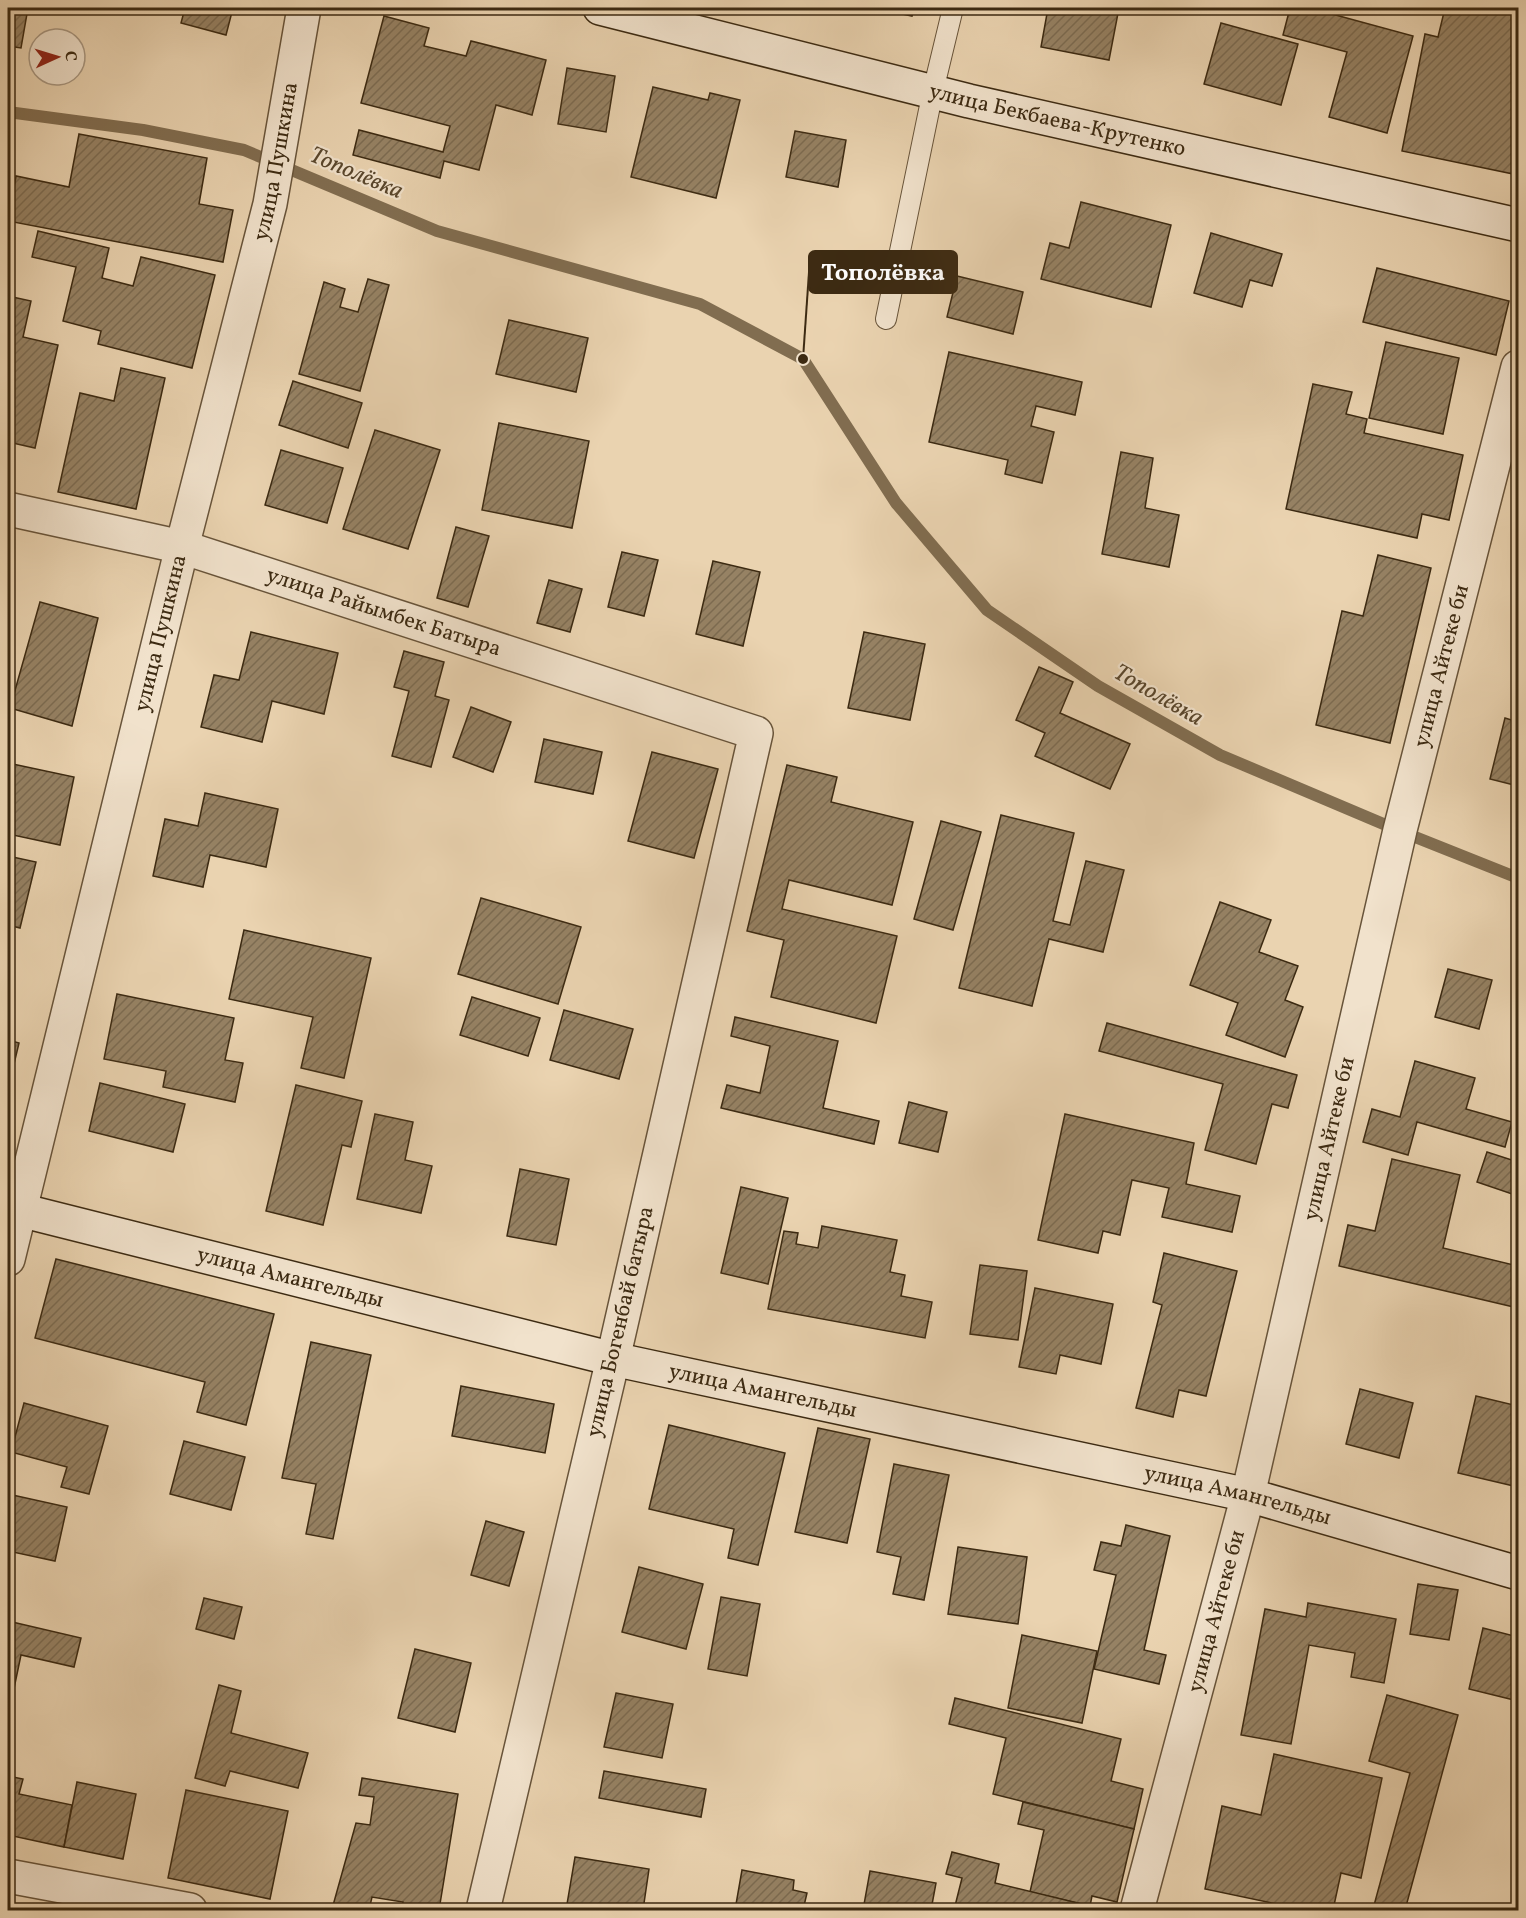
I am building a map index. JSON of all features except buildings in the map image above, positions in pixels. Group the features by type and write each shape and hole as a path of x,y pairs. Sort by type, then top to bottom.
{"street":[{"name":"улица Пушкина","path":"8,1258 13,1209 270,204 304,8"},
{"name":"улица Бекбаева-Крутенко","path":"600,8 981,103 1518,225"},
{"name":"улица Айтеке би","path":"1137,1911 1248,1495 1392,866 1518,367"},
{"name":"улица Райымбек Батыра","path":"8,509 182,547 756,733"},
{"name":"улица Богенбай батыра","path":"483,1911 613,1359 756,733"},
{"name":"улица Амангельды","path":"13,1209 613,1359 1248,1495 1518,1573"},
{"path":"8,1876 190,1911"}],"lane":[{"path":"886,319 933,91 953,8"}],"waterway":[{"name":"Тополёвка","path":"8,112 143,130 244,150 437,231 700,304 803,359 896,503 987,610 1098,686 1220,755 1518,878"}],"place":[{"name":"Тополёвка","path":"803,359"}]}
